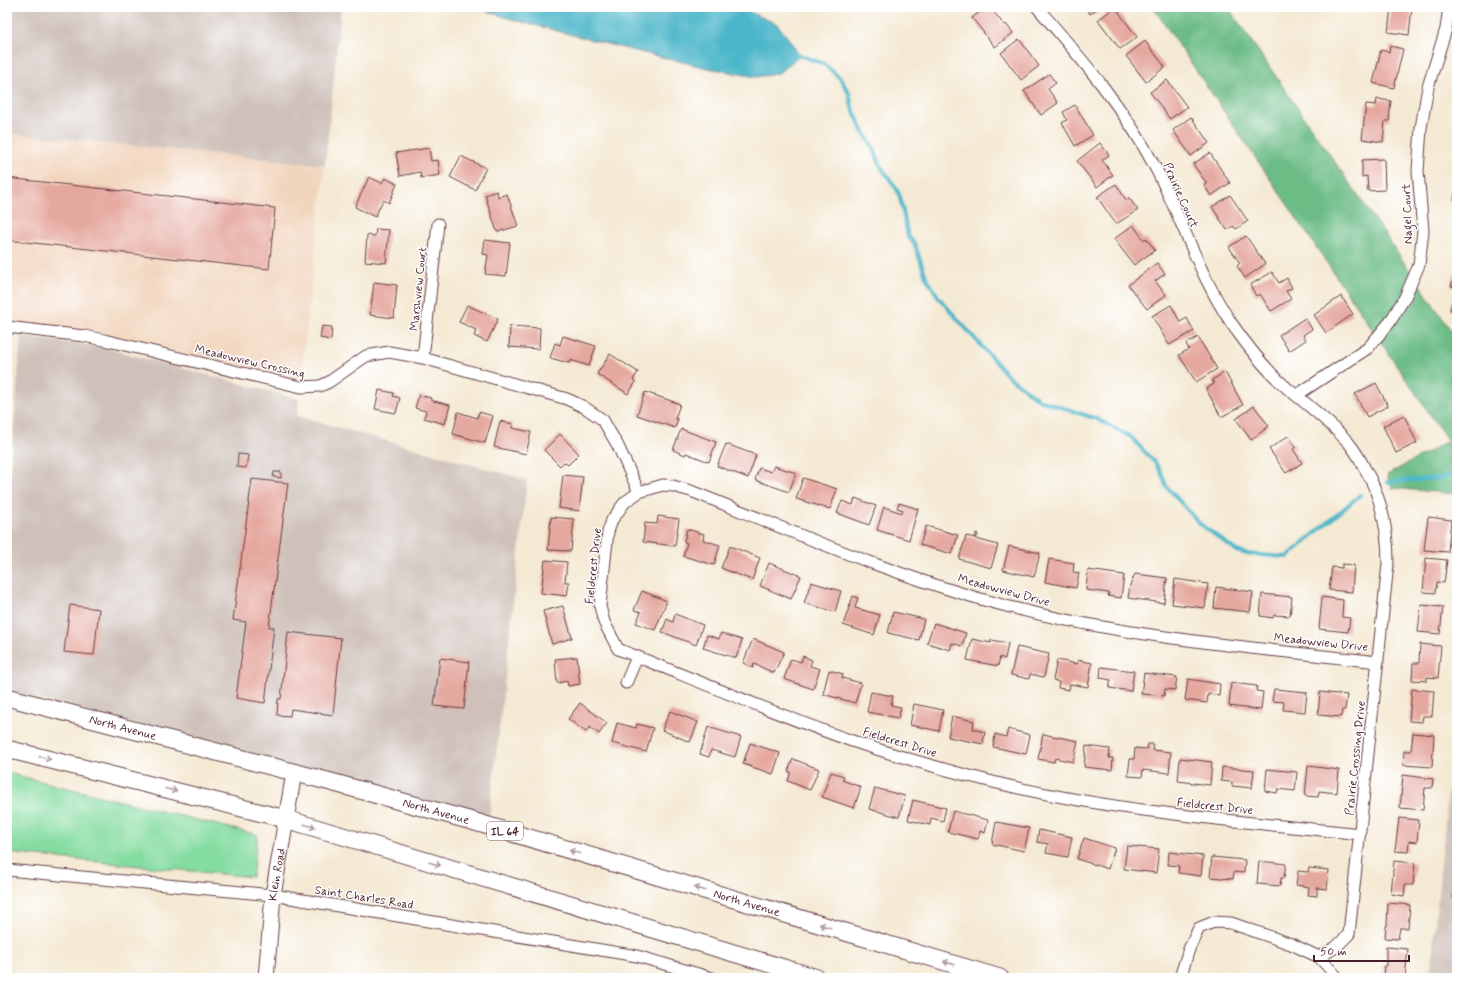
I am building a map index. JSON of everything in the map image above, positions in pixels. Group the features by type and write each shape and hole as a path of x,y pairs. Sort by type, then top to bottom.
{"main road":[{"name":"North Avenue","path":"7,697 472,822 1000,978"},
{"path":"7,749 286,819 817,978"}],"street":[{"name":"Prairie Court","path":"1037,7 1088,67 1132,128 1149,155 1169,196 1205,280 1232,324 1254,353 1282,383 1298,395"},
{"name":"Nagel Court","path":"1298,395 1368,348 1390,322 1405,297 1419,265 1423,231 1418,171 1421,128 1428,87 1446,29 1449,7"},
{"name":"Marshview Court","path":"423,358 438,224"},
{"name":"Meadowview Crossing","path":"7,327 104,340 301,387 320,386 329,382 366,356 389,352 423,358 567,399 584,406 603,420 618,446 639,492"},
{"name":"Prairie Crossing Drive","path":"1298,395 1349,443 1369,476 1377,493 1383,511 1387,532 1388,564 1349,934 1336,947 1319,957"},
{"name":"Meadowview Drive","path":"639,492 663,485 691,491 893,571 968,595 1075,622 1140,634 1205,643 1378,662"},
{"name":"Fieldcrest Drive","path":"639,492 625,502 612,520 608,532 600,598 601,610 604,622 618,649 852,741 998,783 1105,805 1166,814 1360,834"},
{"path":"626,683 637,657"},
{"name":"Klein Road","path":"266,978 273,895 294,773"},
{"name":"Saint Charles Road","path":"7,870 273,895 637,956 712,978"},
{"path":"1180,978 1188,949 1199,928 1214,922 1231,923 1291,944 1319,957 1338,978"}],"shaded area":[{"path":"7,7 341,7 325,165 7,133"},
{"path":"7,133 325,165 300,383 109,334 7,322"},
{"path":"21,337 97,346 299,399 297,416 527,480 489,819 7,691 7,513"},
{"path":"1457,696 1457,978 1430,978"}],"green space":[{"path":"1153,7 1228,7 1457,339 1457,494 1392,488 1387,475 1448,441"},
{"path":"7,773 258,835 252,877 7,853"}],"water":[{"path":"474,7 739,7 777,24 799,55 777,74 756,77 703,67 627,49 511,19"}],"building":[{"path":"986,7 990,7 1004,25 1006,24 1013,33 995,47 972,18"},
{"path":"1085,7 1100,7 1090,14"},
{"path":"1115,7 1137,37 1120,49 1098,20"},
{"path":"1391,7 1412,7 1409,35 1388,32"},
{"path":"1019,39 1039,66 1021,80 1001,53"},
{"path":"1145,41 1165,67 1146,82 1126,56"},
{"path":"1390,46 1403,49 1394,88 1373,83 1381,50 1389,52"},
{"path":"1049,74 1056,83 1048,89 1058,103 1041,115 1024,91"},
{"path":"1167,80 1187,107 1170,119 1150,92"},
{"path":"1377,99 1391,101 1389,121 1385,121 1383,142 1362,139 1366,104 1376,105"},
{"path":"1075,105 1093,135 1075,146 1062,123 1067,120 1063,112"},
{"path":"1191,117 1209,143 1191,156 1173,130"},
{"path":"1100,143 1109,155 1102,160 1113,175 1097,187 1077,161"},
{"path":"429,148 431,161 438,160 440,175 421,178 420,172 400,176 396,153"},
{"path":"1210,153 1230,183 1211,196 1204,185 1207,184 1193,164"},
{"path":"461,156 486,168 475,190 450,177"},
{"path":"1384,159 1385,190 1368,191 1367,176 1362,177 1362,160"},
{"path":"369,177 382,183 385,178 397,184 389,203 383,200 375,217 355,207"},
{"path":"7,178 275,208 269,269 7,240"},
{"path":"1116,184 1126,200 1129,198 1138,210 1116,224 1097,197"},
{"path":"1456,185 1457,200 1454,200"},
{"path":"497,191 498,197 507,194 518,226 497,232 485,195"},
{"path":"1230,195 1248,221 1236,229 1233,226 1227,230 1212,207"},
{"path":"1133,225 1144,240 1146,238 1155,250 1134,265 1114,239"},
{"path":"376,229 389,230 386,263 365,261 367,235 375,236"},
{"path":"1246,236 1265,264 1245,278 1237,266 1240,263 1229,247"},
{"path":"485,240 510,243 506,276 485,274 488,255 483,254"},
{"path":"1157,263 1165,274 1155,281 1166,295 1147,309 1128,285"},
{"path":"1272,272 1279,283 1287,278 1292,288 1286,291 1291,299 1271,311 1260,294 1256,296 1250,285"},
{"path":"1455,274 1457,274 1457,312 1450,310 1456,287 1451,286"},
{"path":"374,282 397,285 394,318 370,315"},
{"path":"1341,296 1353,314 1326,333 1314,315"},
{"path":"467,305 498,319 487,342 474,336 476,330 459,322"},
{"path":"1171,305 1180,322 1187,318 1194,331 1169,345 1152,316"},
{"path":"1305,318 1312,329 1303,335 1306,340 1289,351 1279,335"},
{"path":"322,326 332,327 331,340 320,338"},
{"path":"510,326 540,328 539,349 509,347"},
{"path":"563,336 596,346 589,366 570,360 569,363 550,358 555,343 560,345"},
{"path":"1198,337 1217,369 1196,382 1179,355 1189,349 1186,344"},
{"path":"610,354 638,372 633,380 636,382 628,394 597,374"},
{"path":"1225,372 1243,405 1221,417 1206,389 1214,384 1212,380"},
{"path":"1376,383 1388,406 1367,417 1355,394"},
{"path":"379,390 394,393 393,396 400,398 396,413 375,409"},
{"path":"645,392 680,404 675,419 678,419 675,428 637,415"},
{"path":"419,395 431,398 430,400 450,405 445,424 424,418 426,411 415,408"},
{"path":"1254,406 1269,426 1251,440 1236,419"},
{"path":"458,412 477,418 479,412 493,416 485,443 453,434"},
{"path":"1404,415 1417,443 1396,453 1383,426"},
{"path":"500,421 513,424 512,428 531,432 526,454 494,447"},
{"path":"681,429 716,442 709,462 686,453 685,455 673,450"},
{"path":"560,434 579,454 568,465 564,462 560,466 544,450"},
{"path":"1288,436 1296,447 1293,449 1302,463 1286,473 1269,449"},
{"path":"726,444 756,455 748,478 717,466"},
{"path":"238,454 248,455 246,468 237,467"},
{"path":"774,466 796,473 789,492 755,480 759,468 771,472"},
{"path":"274,472 281,472 281,478 273,477"},
{"path":"563,475 583,477 579,511 559,508"},
{"path":"803,478 837,489 830,509 796,499"},
{"path":"252,479 288,483 269,627 274,627 265,703 236,698 246,622 233,620"},
{"path":"855,498 876,506 869,525 837,513 842,501 853,505"},
{"path":"899,503 918,509 909,540 877,530 884,507 902,513 903,510 897,508"},
{"path":"658,516 679,519 675,546 643,542 645,523 657,524"},
{"path":"551,517 574,519 571,551 548,550"},
{"path":"1428,517 1451,520 1448,552 1424,550"},
{"path":"926,526 958,535 952,554 920,545"},
{"path":"687,529 704,534 703,540 720,545 714,565 683,556 687,543 684,542"},
{"path":"976,533 978,534 976,539 998,545 991,568 959,559 966,536 975,538"},
{"path":"730,546 760,558 752,580 721,568"},
{"path":"1009,546 1040,553 1034,577 1003,570"},
{"path":"1426,558 1447,560 1444,583 1437,582 1435,593 1423,592"},
{"path":"1049,559 1074,563 1073,572 1079,573 1076,588 1045,582"},
{"path":"545,560 567,562 565,582 569,582 567,596 541,593"},
{"path":"769,563 801,576 791,599 760,586"},
{"path":"1342,564 1354,565 1352,592 1329,590 1332,567 1342,568"},
{"path":"1088,570 1124,575 1121,598 1108,596 1109,593 1086,590"},
{"path":"1135,574 1167,578 1164,603 1128,598 1130,585"},
{"path":"1175,579 1208,584 1205,608 1172,604"},
{"path":"811,582 841,591 835,612 804,603"},
{"path":"1216,587 1253,592 1250,612 1214,608"},
{"path":"642,591 667,601 655,630 636,623 641,612 634,610"},
{"path":"1262,594 1292,597 1290,616 1274,615 1273,618 1260,616"},
{"path":"853,596 858,598 855,608 880,615 874,635 843,625"},
{"path":"1322,597 1343,600 1342,617 1350,618 1348,632 1319,629"},
{"path":"70,605 99,609 94,655 64,652"},
{"path":"1421,605 1443,607 1440,634 1418,632"},
{"path":"563,606 572,638 552,644 543,611"},
{"path":"893,612 924,619 919,640 888,633"},
{"path":"675,614 703,625 696,645 662,632 667,619 673,622"},
{"path":"934,623 966,633 962,646 952,643 950,650 927,643"},
{"path":"288,632 341,638 333,715 291,709 290,716 277,715 278,699 281,699"},
{"path":"721,633 742,640 736,658 703,648 707,635 719,639"},
{"path":"753,639 784,652 774,673 754,664 753,668 743,663"},
{"path":"972,639 991,643 991,640 1008,643 1005,659 1000,657 998,666 967,660"},
{"path":"1420,644 1441,646 1438,678 1427,677 1427,681 1412,680 1413,663 1419,663"},
{"path":"1017,647 1049,654 1044,677 1030,674 1029,679 1011,675"},
{"path":"803,656 812,660 810,666 820,669 813,689 784,679 791,659 801,662"},
{"path":"577,657 580,684 568,686 567,681 557,683 555,659"},
{"path":"440,658 469,662 464,709 434,706"},
{"path":"1057,660 1077,664 1078,660 1092,663 1088,687 1070,684 1069,690 1058,688 1059,682 1053,680"},
{"path":"1101,667 1134,671 1131,691 1109,688 1111,680 1100,678"},
{"path":"829,670 843,674 842,678 861,683 855,703 823,694"},
{"path":"1144,673 1177,677 1175,690 1165,689 1164,696 1141,694"},
{"path":"1188,679 1220,684 1219,696 1208,694 1207,703 1185,700"},
{"path":"1231,683 1257,686 1256,691 1263,692 1261,710 1229,706"},
{"path":"1274,689 1307,692 1305,712 1283,710 1284,702 1272,701"},
{"path":"1412,689 1434,691 1432,716 1423,716 1422,722 1409,721"},
{"path":"871,692 893,696 891,705 901,707 898,718 867,712"},
{"path":"1320,692 1347,695 1345,710 1342,710 1341,717 1318,715"},
{"path":"580,703 607,723 599,734 590,727 586,732 568,719"},
{"path":"914,704 943,710 939,731 910,725"},
{"path":"670,711 698,722 690,742 662,730"},
{"path":"952,716 974,721 973,729 985,732 983,744 948,737"},
{"path":"617,723 636,728 637,724 653,728 646,752 612,743"},
{"path":"708,727 741,737 735,757 711,750 709,757 700,754"},
{"path":"1008,729 1030,735 1026,754 993,747 995,734 1006,737"},
{"path":"1413,733 1434,735 1432,767 1403,765 1404,751 1411,751"},
{"path":"1043,734 1078,741 1073,762 1055,758 1054,762 1038,759"},
{"path":"750,743 780,753 773,774 743,764"},
{"path":"1148,744 1153,744 1152,750 1171,752 1169,773 1143,770 1142,777 1128,776 1130,759 1134,759 1135,748 1147,749"},
{"path":"1086,746 1110,749 1109,758 1113,758 1112,770 1084,767"},
{"path":"1180,758 1212,762 1210,785 1178,781"},
{"path":"793,759 819,769 810,790 788,781 791,772 788,771"},
{"path":"1308,766 1339,770 1337,793 1319,791 1318,797 1305,796"},
{"path":"1222,767 1254,770 1252,788 1232,786 1232,782 1221,781"},
{"path":"1267,769 1297,772 1295,791 1278,789 1277,793 1265,791"},
{"path":"831,772 844,776 842,780 861,787 854,808 822,797"},
{"path":"1403,775 1433,779 1432,788 1425,788 1423,810 1400,808"},
{"path":"875,788 905,796 899,817 869,809"},
{"path":"913,800 946,808 943,821 931,818 930,825 908,820"},
{"path":"953,811 988,820 985,833 980,831 978,839 948,832"},
{"path":"1399,818 1419,820 1417,842 1409,841 1408,852 1395,851"},
{"path":"996,822 1029,828 1024,851 992,844"},
{"path":"1039,830 1072,837 1068,857 1046,853 1048,844 1037,842"},
{"path":"1084,838 1115,848 1108,869 1077,859"},
{"path":"1127,846 1159,849 1156,873 1124,869"},
{"path":"1169,852 1203,856 1201,876 1178,873 1179,866 1168,865"},
{"path":"1212,857 1245,860 1244,873 1234,872 1233,879 1210,877"},
{"path":"1259,861 1286,864 1284,878 1281,878 1280,886 1257,884"},
{"path":"1394,861 1415,863 1413,885 1405,885 1404,896 1391,894"},
{"path":"1309,868 1329,870 1327,889 1317,888 1317,896 1308,895 1309,887 1296,885 1298,871 1308,872"},
{"path":"1457,873 1457,899 1453,898"},
{"path":"1388,903 1410,905 1408,928 1400,928 1398,939 1385,938"},
{"path":"1386,947 1408,949 1405,978 1383,977 1384,966 1386,966"}],"waterway":[{"path":"799,55 824,64 840,78 849,93 852,107 862,129 874,149 881,167 896,188 900,197 908,236 915,245 926,277 939,298 1008,376 1039,400 1097,419 1131,437 1156,464 1162,474 1166,486 1200,524 1237,551 1247,554 1287,557 1360,495"},
{"path":"1387,482 1441,478 1457,473"}]}
